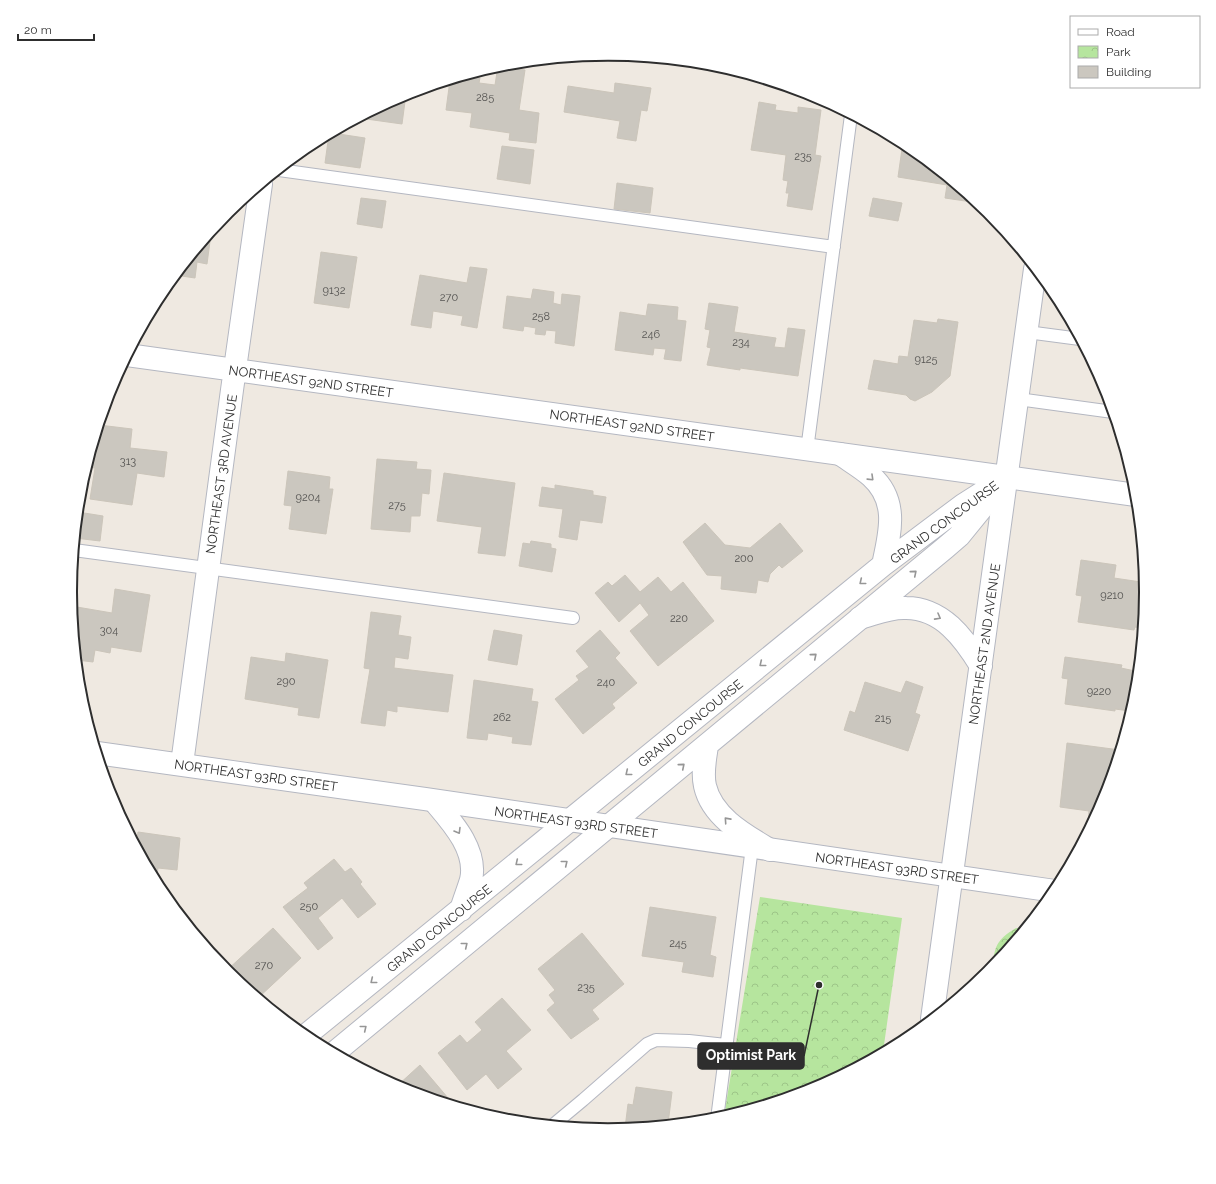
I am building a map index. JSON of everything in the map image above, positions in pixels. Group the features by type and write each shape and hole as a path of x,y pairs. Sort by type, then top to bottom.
{"street":[{"name":"NORTHEAST 3RD AVENUE","path":"182,764 260,191"},
{"name":"NORTHEAST 2ND AVENUE","path":"933,1011 1034,276"},
{"name":"NORTHEAST 92ND STREET","path":"133,356 1130,494"},
{"path":"840,454 871,476 883,490 890,509 890,530 883,565"},
{"name":"GRAND CONCOURSE","path":"311,1032 883,565 963,505 1007,477"},
{"name":"GRAND CONCOURSE","path":"338,1050 959,536 1007,477"},
{"path":"860,618 890,609 906,608 922,610 936,615 947,622 970,648 981,666"},
{"path":"707,746 704,765 705,786 712,804 733,827 761,849"},
{"name":"NORTHEAST 93RD STREET","path":"102,754 1048,890"},
{"path":"434,801 453,823 471,857 471,878 461,910"}],"lane":[{"path":"807,450 850,120"},
{"path":"285,171 834,247"},
{"path":"1027,332 1074,338"},
{"path":"1018,398 1107,411"},
{"path":"79,551 573,618"},
{"path":"718,1112 726,1045 761,849"},
{"path":"559,1120 647,1044 656,1040 689,1041 726,1045"}],"green space":[{"path":"760,897 902,918 884,1045 843,1068 811,1083 779,1095 725,1110"},
{"path":"1018,928 994,956 1000,940 1009,932"}],"building":[{"path":"518,69 525,70 519,110 539,113 536,143 509,140 510,133 470,127 472,113 446,110 449,85 477,78 480,78 479,83 495,85 497,73"},
{"path":"615,83 651,88 647,111 641,110 636,141 617,138 620,121 564,112 568,86 614,93"},
{"path":"405,101 402,124 367,119"},
{"path":"759,102 776,105 775,110 798,113 798,107 821,110 815,155 821,156 812,210 787,206 789,193 786,193 788,181 783,180 786,155 751,150"},
{"path":"339,134 365,138 360,168 325,163 328,141"},
{"path":"502,146 534,150 530,184 497,179"},
{"path":"902,149 931,171 967,201 945,198 947,185 898,177"},
{"path":"617,183 653,188 650,213 614,209"},
{"path":"361,198 386,201 382,228 357,224"},
{"path":"873,198 902,203 898,221 869,216"},
{"path":"210,241 207,264 197,262 195,278 182,276"},
{"path":"321,252 357,257 349,308 314,303"},
{"path":"470,267 487,269 477,328 461,325 463,316 433,311 431,328 411,325 420,275 467,283"},
{"path":"533,289 554,292 553,303 561,305 562,294 580,296 574,346 555,343 556,331 546,330 545,335 535,334 536,328 524,326 523,331 503,328 507,296 531,299"},
{"path":"709,303 738,307 734,332 776,338 774,347 785,348 788,328 805,330 798,376 707,365 711,348 707,347 710,330 705,329"},
{"path":"648,304 678,307 677,320 686,321 681,361 664,359 666,349 654,348 653,355 615,350 620,312 646,316"},
{"path":"938,319 958,322 950,376 932,392 915,401 906,395 868,389 874,360 898,364 899,356 908,357 914,320 937,323"},
{"path":"104,426 132,429 130,448 167,452 164,477 137,473 132,505 90,499 95,468 92,468"},
{"path":"377,459 417,462 416,469 431,470 429,494 422,493 420,516 411,516 410,532 371,529"},
{"path":"288,471 330,477 329,489 333,489 326,534 289,529 292,506 284,505"},
{"path":"444,473 515,483 505,556 478,553 482,527 437,521"},
{"path":"555,485 593,491 593,495 606,497 602,523 580,520 577,540 559,537 563,509 539,506 542,487 555,489"},
{"path":"83,513 103,516 100,541 80,539"},
{"path":"705,523 725,545 750,548 780,523 803,551 782,568 779,565 770,574 768,582 758,580 756,593 721,589 722,576 707,575 683,542"},
{"path":"531,541 551,544 551,548 556,549 552,572 519,566 523,543 530,544"},
{"path":"1081,560 1116,565 1114,578 1139,582 1138,627 1135,627 1134,630 1078,622 1082,596 1076,595"},
{"path":"625,575 640,592 658,577 671,592 683,582 714,621 658,666 630,631 649,615 640,603 619,622 595,593 608,582 612,586"},
{"path":"115,589 150,595 141,652 111,647 110,653 95,650 93,662 82,661 77,607 112,613"},
{"path":"371,612 401,616 398,635 411,637 408,659 395,657 394,668 453,675 448,712 397,706 397,712 387,710 385,726 361,723 370,669 364,668"},
{"path":"494,630 522,635 517,665 488,660"},
{"path":"600,630 620,653 615,658 637,683 612,704 615,708 583,734 555,699 579,680 576,676 589,667 576,651"},
{"path":"286,653 328,660 319,718 298,715 299,708 245,699 251,657 285,662"},
{"path":"1065,657 1122,665 1121,668 1133,670 1126,710 1115,709 1115,711 1065,704 1068,679 1062,678"},
{"path":"474,680 533,689 531,701 538,702 531,745 512,743 513,737 488,733 487,740 467,738"},
{"path":"906,681 923,687 915,713 920,715 908,751 844,730 850,711 855,713 865,682 901,693"},
{"path":"1067,743 1115,749 1099,795 1089,817 1089,811 1060,807"},
{"path":"138,832 180,838 177,870 158,868 157,873 137,837"},
{"path":"334,859 345,872 351,868 362,882 360,884 376,904 358,918 342,898 318,918 333,938 318,950 283,907 308,888 304,883"},
{"path":"650,907 716,917 710,955 716,957 713,977 682,972 684,962 642,956"},
{"path":"273,928 301,958 262,994 232,966"},
{"path":"582,933 624,984 592,1010 599,1019 571,1039 547,1010 555,1003 549,995 555,990 538,969"},
{"path":"502,998 531,1030 506,1051 522,1069 498,1089 486,1074 467,1090 438,1053 460,1035 467,1043 482,1030 475,1022"},
{"path":"420,1065 448,1098 437,1095 402,1082"},
{"path":"636,1087 672,1092 669,1119 626,1122 628,1104 633,1105"}],"place":[{"name":"Optimist Park","path":"819,985"}]}
